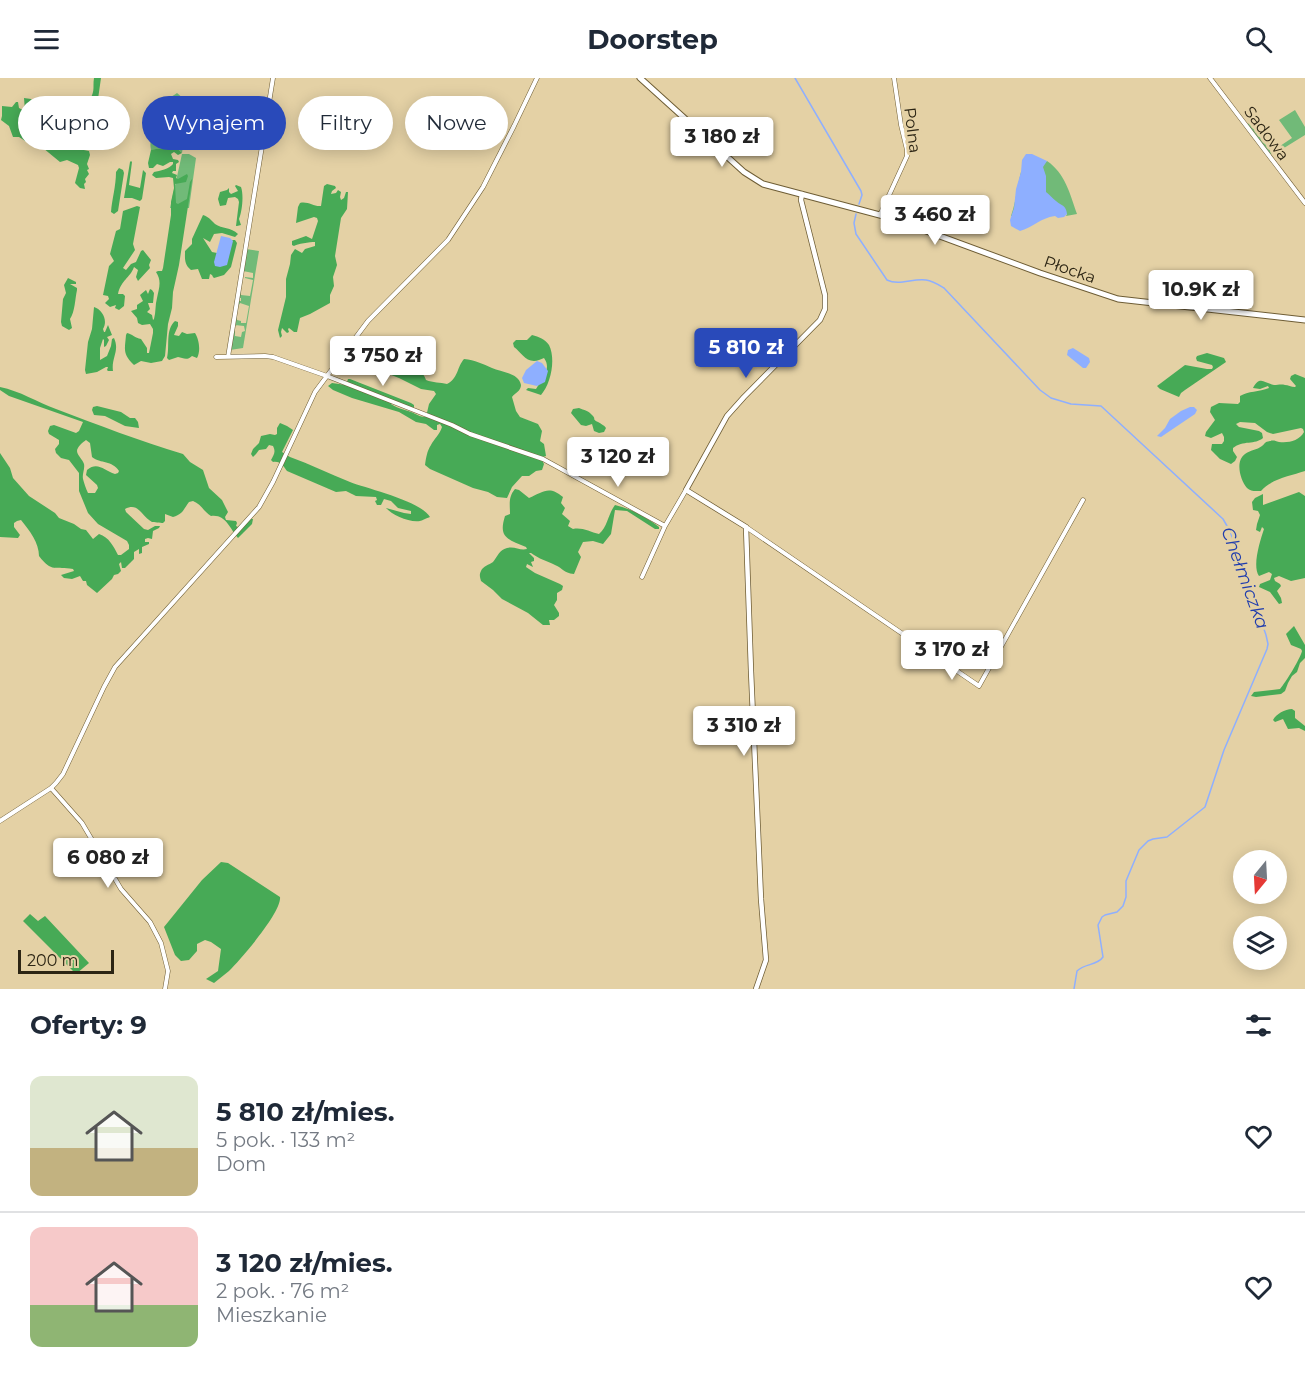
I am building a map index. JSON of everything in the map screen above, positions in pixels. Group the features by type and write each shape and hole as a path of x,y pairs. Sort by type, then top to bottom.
{"main road":[{"name":"Płocka","path":"640,78 749,176 763,184 899,221 1118,299 1305,320"}],"street":[{"path":"228,357 273,78"},
{"path":"0,821 56,783 63,774 104,687 116,667 265,498 315,392 368,321 448,240 483,187 537,78"},
{"name":"Polna","path":"880,215 907,156 894,78"},
{"name":"Sadowa","path":"1210,78 1305,203"},
{"path":"642,577 665,526 727,416 814,327 824,313 825,296 801,200 802,194"},
{"path":"216,357 266,356 327,376 470,434 543,459 665,526"},
{"path":"686,490 746,527 979,686 1083,500"},
{"path":"746,527 761,899 766,960 756,989"},
{"path":"51,788 82,823 121,889 150,922 161,943 168,971 165,989"}],"green space":[{"path":"94,78 101,78 98,96 92,96"},
{"path":"18,102 18,137 13,137 9,126 1,120 2,106 12,107"},
{"path":"1295,110 1305,127 1305,135 1270,155 1247,125 1249,123 1271,152 1292,138 1279,120"},
{"path":"45,150 89,151 87,164 89,169 87,170 89,174 85,179 85,189 75,183 78,165 67,160 60,162"},
{"path":"151,150 179,150 182,153 171,154 173,159 179,162 176,164 176,171 172,173 177,175 178,179 187,174 188,176 186,182 175,184 176,203 178,204 187,199 192,180 168,324 165,356 162,361 151,363 141,361 134,365 125,351 127,333 141,339 149,353 153,329 150,324 138,323 131,311 137,309 137,305 143,301 140,295 146,290 148,294 150,289 154,293 153,303 148,303 150,309 147,312 154,319 160,285 156,272 162,271 163,268 174,188 173,178 156,178 152,175 154,172 169,167 173,162 163,166 157,164 153,168 149,168"},
{"path":"182,154 189,154 196,158 189,208 170,208"},
{"path":"131,161 129,185 140,188 143,170 146,173 140,201 124,198"},
{"path":"1047,161 1063,178 1077,214 1011,216 1021,172"},
{"path":"119,168 124,173 118,211 114,214 111,212 116,172"},
{"path":"327,184 336,188 331,194 338,190 341,192 341,200 348,192 347,209 341,218 335,256 337,265 330,303 300,318 297,332 289,328 287,333 282,328 280,338 278,330 286,297 286,279 291,255 295,249 302,253 305,249 315,246 315,242 292,245 292,241 306,236 312,239 318,221 314,217 296,223 298,207 300,203 321,206 324,186"},
{"path":"236,185 241,187 242,194 239,219 241,225 237,226 238,199 228,198 226,205 220,206 218,199 220,192 229,188 231,194 238,191"},
{"path":"140,207 133,244 135,250 123,268 126,270 136,262 143,250 151,260 150,268 138,281 136,277 138,270 134,267 119,289 118,294 125,296 124,306 119,310 115,308 116,305 110,307 105,303 109,299 108,296 103,295 109,266 114,261 110,254 116,231 120,229 123,211"},
{"path":"203,215 218,226 238,234 235,237 222,233 214,234 210,242 203,238 212,252 227,255 229,242 235,240 237,243 231,267 224,275 214,278 210,274 209,279 202,279 198,269 191,270 185,259 185,251 192,244"},
{"path":"246,249 259,251 243,348 230,350 234,330 235,336 241,337 242,332 245,331 244,326 235,325 236,312 237,320 246,323 249,306 240,303 236,311 238,301 241,301 239,298 241,283 241,295 250,296 253,280 245,277 253,278 253,273 243,271"},
{"path":"68,278 76,282 76,284 70,284 77,288 70,319 72,328 69,330 62,326 61,322 63,299 66,293 64,285"},
{"path":"94,307 104,316 104,332 108,325 112,335 107,337 109,340 104,347 103,339 100,360 107,356 114,338 116,351 113,371 108,371 106,367 86,374 88,342"},
{"path":"175,321 178,322 178,326 174,335 179,336 182,332 195,333 198,338 197,358 178,357 169,360 167,358 169,333"},
{"path":"532,335 542,338 549,345 552,357 550,378 541,395 526,390 536,389 545,374 547,366 544,358 531,361 514,347 513,343 516,340 527,340"},
{"path":"358,347 387,359 391,363 389,367 400,370 396,362 414,367 422,373 426,380 431,382 447,384 451,382 464,359 513,375 521,385 512,397 516,411 520,417 538,424 542,431 540,441 544,444 546,456 542,460 544,464 542,470 529,476 522,476 512,487 507,498 497,497 473,488 430,469 425,465 426,457 441,430 440,424 437,425 437,430 434,430 399,412 352,398 328,386 332,383 346,385 350,379 411,403 414,408 394,401 391,404 426,417 429,404 436,394 434,391 421,389 363,364 357,351"},
{"path":"1207,353 1224,358 1226,362 1185,390 1179,397 1157,386 1185,365 1212,369 1212,365 1197,361 1196,358"},
{"path":"1295,374 1305,378 1305,471 1275,481 1261,491 1250,490 1244,485 1241,476 1239,466 1242,457 1267,442 1293,441 1302,435 1303,429 1273,434 1255,423 1240,422 1236,424 1239,427 1259,431 1263,438 1233,448 1237,457 1231,464 1220,459 1211,450 1212,444 1222,444 1224,441 1222,433 1211,438 1205,436 1215,420 1210,412 1211,407 1219,403 1238,404 1240,396 1269,388 1268,386 1260,389 1253,388 1260,381 1295,387 1290,379"},
{"path":"0,387 15,391 88,421 183,454 190,462 203,470 209,488 222,500 228,512 226,520 236,521 238,527 247,518 253,519 252,524 238,538 224,520 211,516 193,501 189,502 176,516 165,514 163,523 152,522 137,508 130,507 125,509 126,512 144,529 160,526 153,531 152,539 145,539 145,542 149,544 142,547 142,553 139,554 139,549 134,552 134,559 125,568 122,568 121,562 119,564 121,571 97,593 80,576 72,579 64,578 61,575 74,571 73,569 54,568 47,565 39,556 33,537 21,520 14,523 20,535 18,538 0,537 0,453 10,468 13,478 29,496 59,518 86,530 93,539 99,534 103,535 118,555 129,549 129,545 127,541 98,524 88,513 79,491 79,473 69,460 61,458 56,453 55,449 59,440 49,434 50,426 54,425 76,433 83,422 9,396 0,390","holes":["86,440 90,443 92,457 113,465 119,471 115,474 94,466 87,470 86,475 97,485 95,493 87,491 83,479 84,464 77,451"]},
{"path":"97,406 135,418 139,428 125,426 105,416 94,415 93,407"},
{"path":"579,408 589,412 604,426 606,428 604,432 594,431 592,424 581,425 571,413 573,409"},
{"path":"280,423 293,430 282,452 350,482 405,501 425,511 430,517 420,521 406,520 386,508 411,514 411,511 398,508 391,501 384,499 381,505 377,505 376,497 356,496 346,491 336,492 287,471 280,463 271,460 274,455 273,446 269,445 266,449 259,450 253,457 251,454 261,436 277,434"},
{"path":"515,489 529,498 550,490 558,493 563,497 561,503 565,508 562,514 570,521 568,526 573,529 583,529 599,534 615,505 649,520 659,529 655,529 627,511 615,510 611,534 603,544 593,541 583,542 578,552 581,557 574,574 529,553 534,558 531,562 533,567 527,564 526,567 563,586 562,590 557,593 554,605 559,616 554,620 549,620 550,625 543,625 528,613 502,599 481,581 480,577 482,569 493,562 502,550 527,549 506,537 503,529 505,516 510,514 510,498"},
{"path":"1299,492 1305,496 1305,578 1291,581 1279,576 1274,578 1281,586 1277,591 1282,603 1279,604 1270,592 1259,587 1260,584 1270,580 1272,574 1269,572 1259,576 1257,572 1257,553 1264,529 1262,527 1260,532 1256,530 1260,515 1258,511 1253,510 1252,502 1263,494 1263,505"},
{"path":"1294,626 1305,645 1305,658 1300,663 1297,672 1281,694 1251,696 1254,692 1280,689 1289,676 1302,651 1291,645 1286,634"},
{"path":"1292,709 1295,711 1295,718 1305,726 1305,731 1299,728 1288,729 1283,719 1275,722 1273,720 1281,712"},
{"path":"221,862 228,863 280,897 275,913 260,935 229,971 214,983 206,979 218,971 221,949 205,940 197,944 197,951 189,960 181,961 175,955 164,927 202,880"},
{"path":"30,914 38,921 45,916 89,963 76,974 23,921"}],"water":[{"path":"1026,154 1032,154 1047,161 1043,167 1046,176 1046,192 1065,207 1067,214 1064,217 1055,216 1045,219 1020,231 1011,226 1010,220 1022,160"},
{"path":"221,236 233,241 227,265 220,267 215,266 214,262"},
{"path":"1073,348 1089,358 1090,362 1086,368 1067,355 1068,350"},
{"path":"537,361 542,363 548,371 545,382 537,386 524,383 522,378 526,370"},
{"path":"1190,407 1197,410 1195,414 1161,437 1157,436 1170,419"}],"waterway":[{"name":"Chełmiczka","path":"795,78 861,191 859,204"},
{"name":"Chełmiczka","path":"856,214 854,223 856,234 887,280 892,282 926,280 944,288 1040,390 1051,398 1071,404 1101,406 1223,519 1230,531 1266,635 1267,649 1224,750 1205,807 1167,837 1148,841 1139,850 1126,881 1126,897 1123,906 1117,912 1102,917 1098,925 1103,957 1098,962 1077,971 1074,989"}]}
